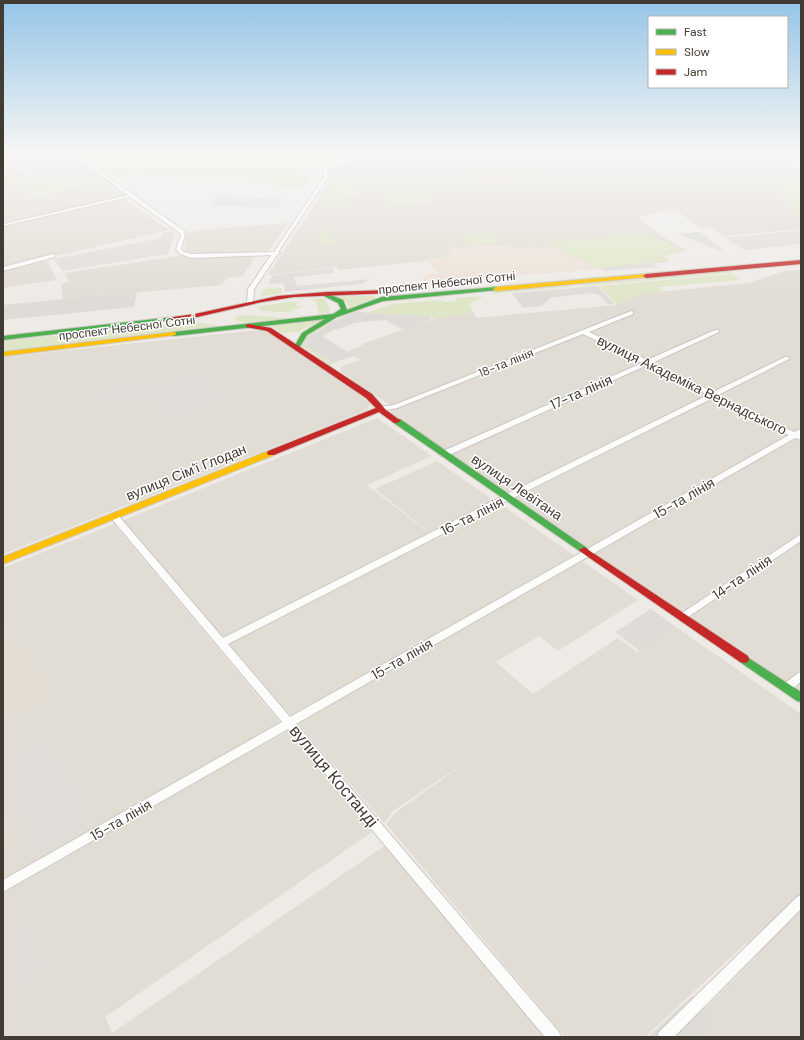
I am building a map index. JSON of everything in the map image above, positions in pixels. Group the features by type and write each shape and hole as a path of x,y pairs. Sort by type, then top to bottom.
{"main road":[{"name":"проспект Небесної Сотні","path":"3,338 195,317 246,304 321,294 387,292 801,261"},
{"name":"проспект Небесної Сотні","path":"3,354 339,315 382,299 694,269"},
{"path":"297,347 299,340 309,330 339,315 344,310 344,305 334,297 321,294"},
{"name":"вулиця Левітана","path":"246,304 230,318 234,324 269,329 297,347 369,396 380,409 444,454 801,698"},
{"name":"вулиця Сім'ї Глодан","path":"3,561 380,409"}],"street":[{"path":"3,225 101,203"},
{"path":"144,203 182,232 183,235 178,249 182,253 192,256 277,253"},
{"name":"вулиця Левітана","path":"246,304 251,289 277,253 310,203"},
{"path":"3,268 54,256"},
{"name":"18-та лінія","path":"380,409 395,407 632,313"},
{"name":"17-та лінія","path":"444,454 717,331"},
{"name":"вулиця Академіка Вернадського","path":"584,332 799,435"},
{"name":"16-та лінія","path":"222,643 508,497 787,358"},
{"name":"15-та лінія","path":"3,886 799,435"},
{"name":"вулиця Костанді","path":"114,516 554,1037"},
{"name":"14-та лінія","path":"682,617 801,537"},
{"path":"786,688 801,676"},
{"path":"664,1037 801,901"}],"shaded area":[{"path":"3,203 97,203 26,218 27,220 108,203 129,203 169,230 3,268"},
{"path":"213,203 281,203 277,208 211,206"},
{"path":"316,203 801,203 801,229 724,236 710,227 701,228 676,210 652,213 638,217 661,236 687,250 664,256 669,262 600,269 552,247 533,248 493,246 448,248 452,255 426,261 338,270 337,267 268,275"},
{"path":"288,223 268,251 194,255 184,252 187,233 199,230"},
{"path":"801,230 801,244 744,250 725,238"},
{"path":"164,232 175,232 168,254 62,271 54,259 160,238"},
{"path":"700,232 723,250 720,251 678,234"},
{"path":"493,246 533,248 552,247 600,269 425,283 422,276 439,273 426,261 451,255 448,248"},
{"path":"257,255 242,276 228,278 221,285 63,299 61,285 68,281 64,273 178,256 201,258"},
{"path":"47,261 57,280 3,288 3,271"},
{"path":"653,263 657,267 605,271 600,268"},
{"path":"333,268 334,273 294,277 297,286 370,279 362,284 285,292 283,283 268,284 273,275"},
{"path":"787,270 801,270 801,698 392,414 388,404 340,371 342,366 360,360 347,351 363,345 362,344 440,317 473,312 476,318 617,305 639,294 749,283"},
{"path":"598,286 614,304 608,304 600,295 591,293 550,298 542,306 523,308 512,293"},
{"path":"137,292 134,307 3,320 3,305"},
{"path":"359,311 367,313 429,316 432,319 403,330 385,320 355,323 332,331 322,336 354,356 333,363 305,345 309,336 328,326 328,323"},
{"path":"250,331 267,331 371,402 367,410 3,554 3,357"},
{"path":"204,373 237,400 170,423 147,398 95,407 92,387"},
{"path":"377,418 432,456 367,485 437,539 503,506 638,600 558,651 539,636 496,662 533,694 618,638 637,652 676,627 801,714 801,1037 677,1037 758,955 745,944 645,1037 565,1037 386,824 395,813 473,757 393,811 384,823 122,521"},
{"path":"437,461 493,500 429,532 375,489"},
{"path":"114,524 281,724 33,873 287,731 372,832 105,1017 112,1033 387,844 552,1037 3,1037 3,853 19,844 3,809 3,718 48,696 3,620 3,568"},
{"path":"651,609 676,627 640,651 615,632"},
{"path":"3,620 49,696 3,718"},
{"path":"50,737 98,819 37,854 3,786 3,761"},
{"path":"3,809 19,845 3,853"},
{"path":"11,881 50,970 3,1001 3,886"},
{"path":"692,996 716,1020 700,1037 648,1037"}],"green space":[{"path":"323,203 348,203 350,206 319,209"},
{"path":"389,203 416,203 391,205"},
{"path":"787,203 801,203 801,221"},
{"path":"323,228 327,228 333,245 318,243"},
{"path":"491,232 500,243 471,245 463,235"},
{"path":"642,233 684,250 662,256 667,261 600,268 546,243"},
{"path":"688,269 689,270 383,295"},
{"path":"730,271 732,273 584,286 583,284"},
{"path":"733,274 741,280 659,287 664,292 639,294 617,305 599,286"},
{"path":"573,285 576,286 493,294 492,292"},
{"path":"281,288 282,293 260,297 264,289"},
{"path":"338,296 375,296 376,298 348,308 347,302"},
{"path":"484,296 469,304 473,312 433,319 430,316 367,313 392,304 440,300 442,302 457,301 456,298"},
{"path":"322,298 326,301 330,310 328,313 319,314 316,302 312,299"},
{"path":"295,301 299,303 296,304 296,306 301,306 301,308 292,309 292,312 303,313 263,311 256,307"},
{"path":"247,315 287,318 246,323 234,320 238,316"},
{"path":"323,320 298,332 282,333 271,326"},
{"path":"191,322 222,326 3,352 3,341"},
{"path":"328,323 328,326 315,332 305,344 333,363 330,365 302,346 301,343 312,331"}],"traffic: fast":[{"path":"174,334 339,315 382,299 496,289"},
{"path":"297,347 304,334 344,310 344,306 341,301 326,295"},
{"path":"3,338 173,319"},
{"path":"397,421 584,550"},
{"path":"744,659 801,698"}],"traffic: slow":[{"path":"496,289 646,276"},
{"path":"3,354 174,334"},
{"path":"3,561 271,453"}],"traffic: jam":[{"path":"646,276 801,262"},
{"path":"173,319 195,316 278,297 326,293 391,292"},
{"path":"248,326 269,329 369,396 383,412 397,421"},
{"path":"271,453 380,409"},
{"path":"584,550 744,659"}]}
